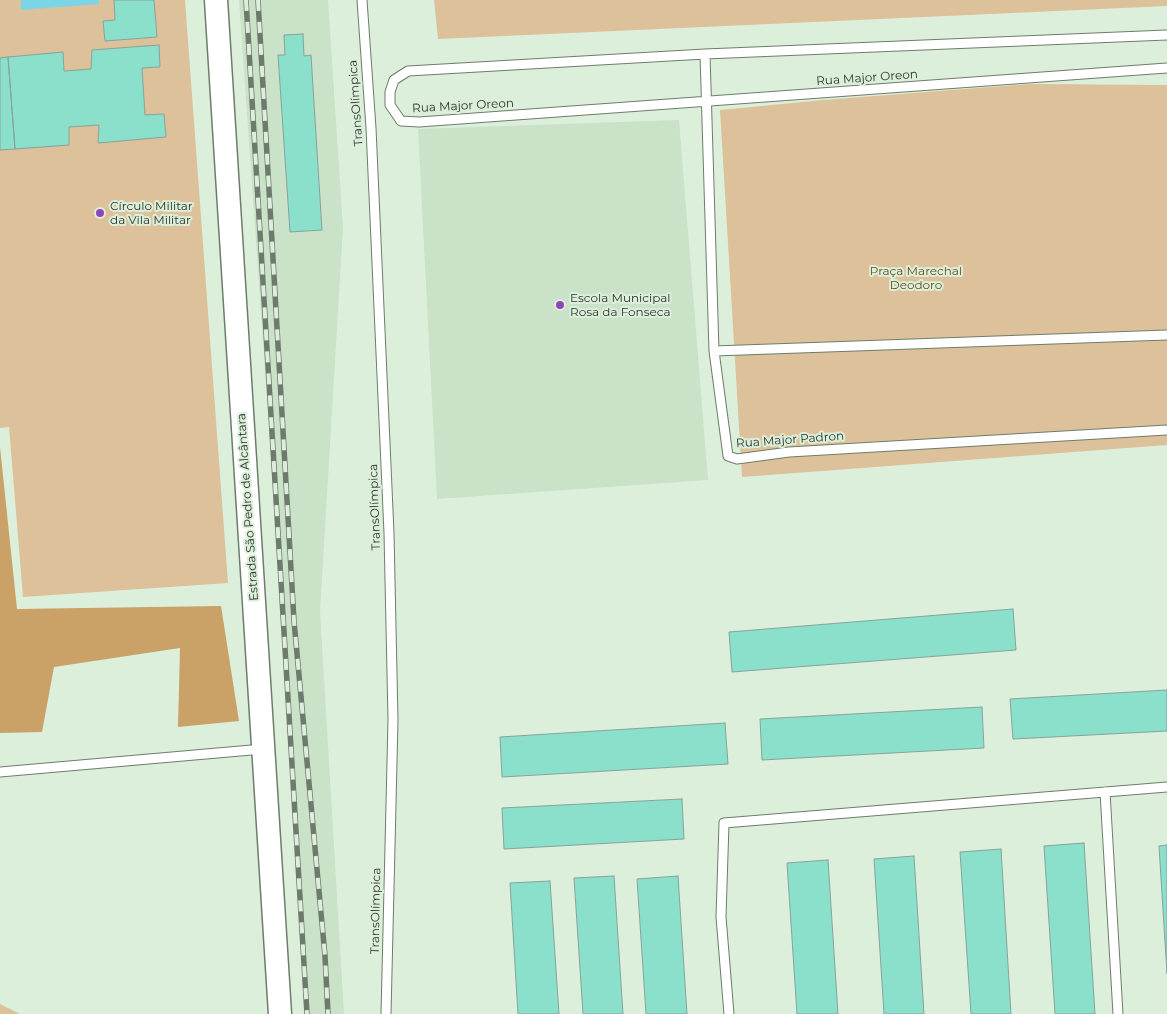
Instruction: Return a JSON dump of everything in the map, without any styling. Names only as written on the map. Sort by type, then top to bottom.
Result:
[{"type":"street","name":"Estrada São Pedro de Alcântara","points":[[216,0],[280,1014]]},
{"type":"lane","name":"TransOlímpica","points":[[362,0],[371,128],[390,553],[393,720],[386,1014]]},
{"type":"lane","name":"Rua Major Oreon","points":[[1167,35],[705,54],[408,70],[394,80],[390,92],[390,104],[401,121],[410,122],[1167,68]]},
{"type":"lane","name":"Rua Major Padron","points":[[705,54],[714,351],[728,456],[737,459],[789,452],[1167,430]]},
{"type":"lane","points":[[714,351],[1167,335]]},
{"type":"lane","points":[[0,772],[263,748]]},
{"type":"lane","points":[[729,1014],[721,917],[724,823],[1167,787]]},
{"type":"lane","points":[[1105,792],[1118,1014]]},
{"type":"shaded area","points":[[239,0],[328,0],[343,228],[320,611],[344,1014],[305,1014],[277,541]]},
{"type":"shaded area","name":"Escola Municipal Rosa da Fonseca","points":[[679,120],[708,480],[437,499],[418,129]]},
{"type":"shaded area","points":[[0,447],[17,609],[221,606],[239,721],[178,727],[180,648],[54,667],[42,732],[0,733]]},
{"type":"green space","name":"Círculo Militar da Vila Militar","points":[[0,0],[185,0],[228,583],[23,597],[9,427],[0,428]]},
{"type":"green space","points":[[434,0],[1167,0],[1167,6],[438,39]]},
{"type":"green space","name":"Praça Marechal Deodoro","points":[[1029,84],[1167,85],[1167,445],[742,477],[720,110]]},
{"type":"green space","points":[[0,1004],[20,1014],[0,1014]]},
{"type":"water","points":[[21,0],[99,0],[99,4],[21,10]]},
{"type":"building","points":[[114,0],[154,0],[157,37],[105,41],[103,21],[115,20]]},
{"type":"building","points":[[303,34],[304,56],[311,55],[322,230],[290,232],[278,55],[285,55],[284,35]]},
{"type":"building","points":[[159,45],[160,67],[142,68],[145,115],[164,114],[166,137],[98,143],[99,125],[69,127],[69,145],[15,149],[8,57],[63,52],[64,71],[91,69],[92,50]]},
{"type":"building","points":[[8,57],[15,149],[0,150],[0,58]]},
{"type":"building","points":[[1013,609],[1016,650],[732,672],[729,632]]},
{"type":"building","points":[[1167,690],[1167,731],[1013,739],[1010,699]]},
{"type":"building","points":[[982,707],[984,748],[762,760],[760,719]]},
{"type":"building","points":[[725,723],[728,764],[502,777],[500,737]]},
{"type":"building","points":[[682,799],[684,839],[504,849],[502,808]]},
{"type":"building","points":[[1084,843],[1095,1014],[1055,1014],[1044,846]]},
{"type":"building","points":[[1167,845],[1167,974],[1159,846]]},
{"type":"building","points":[[1001,849],[1011,1014],[971,1014],[960,852]]},
{"type":"building","points":[[914,856],[924,1014],[884,1014],[874,859]]},
{"type":"building","points":[[828,860],[838,1014],[797,1014],[787,863]]},
{"type":"building","points":[[614,876],[623,1014],[583,1014],[574,878]]},
{"type":"building","points":[[678,876],[687,1014],[646,1014],[637,879]]},
{"type":"building","points":[[550,881],[559,1014],[518,1014],[510,883]]},
{"type":"railway","points":[[246,0],[307,1014]]},
{"type":"railway","points":[[258,0],[294,621],[325,956],[328,1014]]},
{"type":"place","name":"Círculo Militar da Vila Militar","points":[[100,213]]},
{"type":"place","name":"Escola Municipal Rosa da Fonseca","points":[[560,305]]}]
